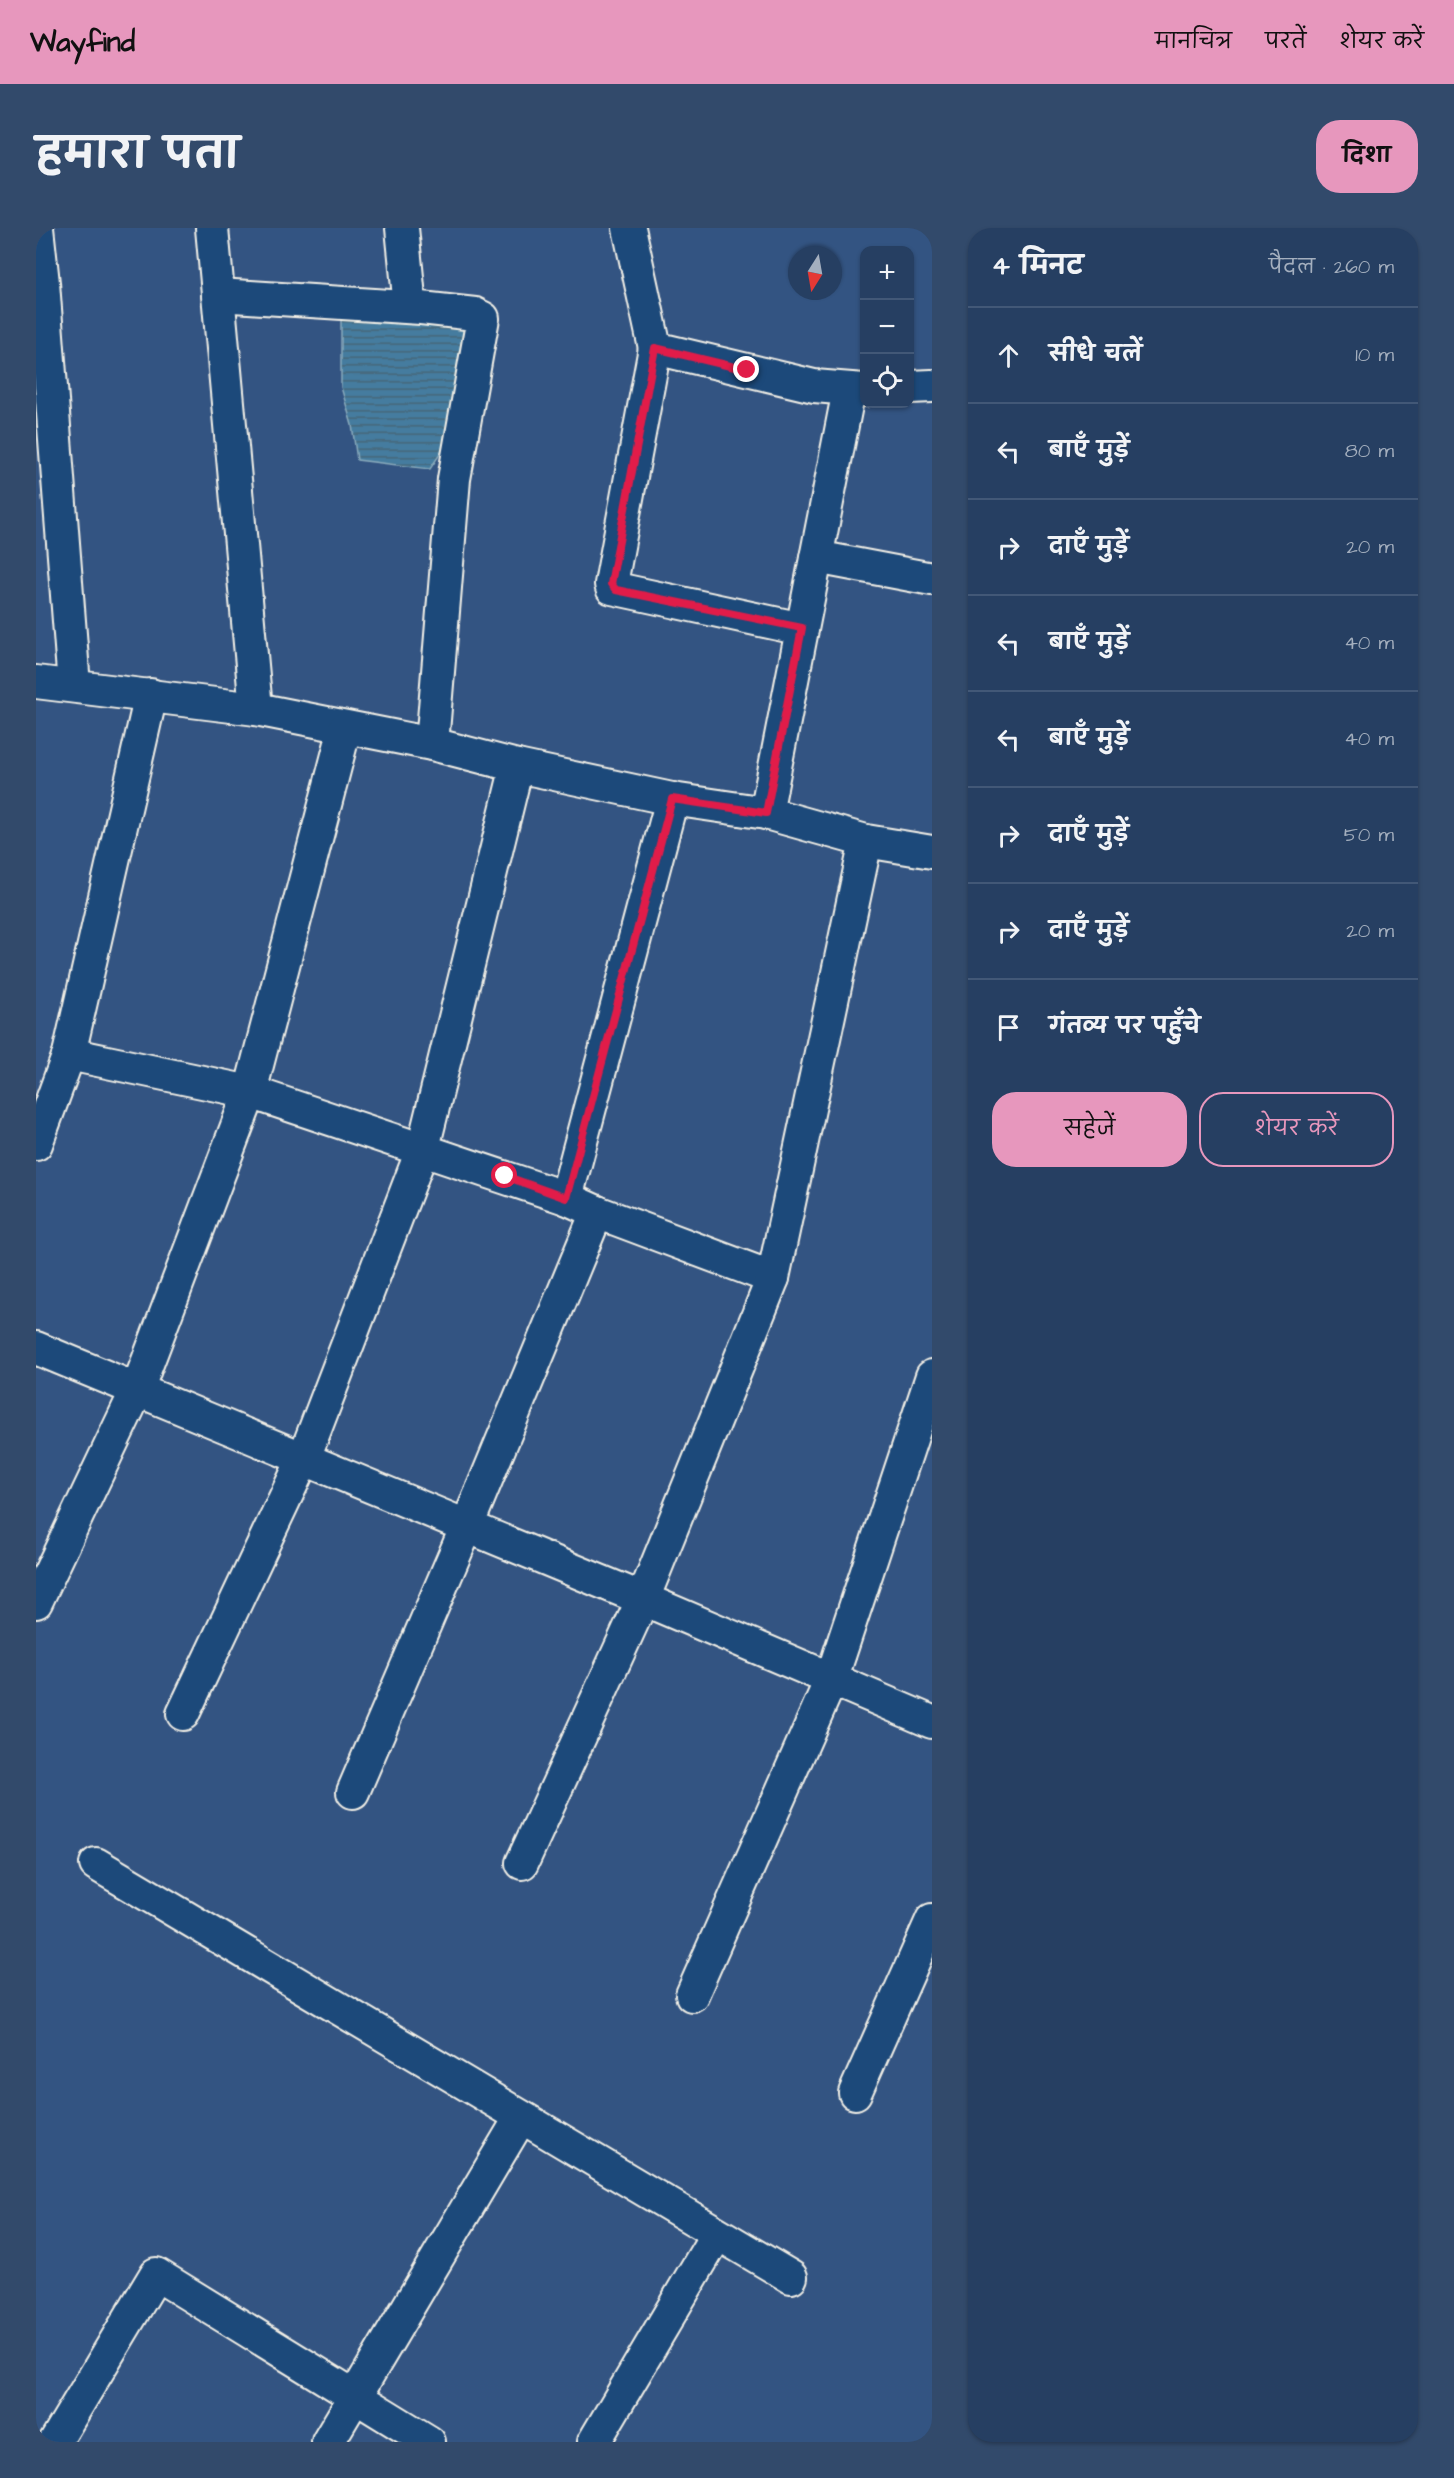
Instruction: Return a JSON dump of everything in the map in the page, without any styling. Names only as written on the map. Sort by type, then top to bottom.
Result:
[{"type":"street","points":[[36,228],[44,283],[74,686]]},
{"type":"street","points":[[212,228],[256,710]]},
{"type":"street","points":[[402,228],[410,307]]},
{"type":"street","points":[[629,228],[655,348],[612,588],[802,628]]},
{"type":"street","points":[[218,295],[410,307],[475,314],[483,318],[453,479],[432,744]]},
{"type":"street","points":[[655,348],[814,387],[857,390],[816,557],[766,813]]},
{"type":"street","points":[[914,387],[932,386]]},
{"type":"street","points":[[816,557],[932,579]]},
{"type":"street","points":[[36,682],[256,710],[432,744],[517,766],[672,799],[766,813],[866,841],[932,852]]},
{"type":"street","points":[[36,1143],[151,695]]},
{"type":"street","points":[[39,1587],[137,1390],[250,1092],[345,728]]},
{"type":"street","points":[[183,1714],[304,1458],[423,1148],[517,766]]},
{"type":"street","points":[[566,1198],[672,799]]},
{"type":"street","points":[[522,1863],[643,1599],[773,1278],[866,841]]},
{"type":"street","points":[[55,1068],[250,1092],[423,1148],[566,1198],[597,1212],[773,1278]]},
{"type":"street","points":[[353,1792],[467,1526],[597,1212]]},
{"type":"street","points":[[36,1348],[643,1599],[932,1722]]},
{"type":"street","points":[[692,1995],[831,1680],[919,1455],[932,1376]]},
{"type":"street","points":[[96,1864],[791,2277]]},
{"type":"street","points":[[855,2093],[932,1920]]},
{"type":"street","points":[[327,2442],[521,2117]]},
{"type":"street","points":[[594,2442],[717,2234]]},
{"type":"street","points":[[55,2442],[156,2274],[429,2442]]},
{"type":"water","points":[[341,318],[498,326],[491,364],[480,394],[430,469],[357,460],[352,425],[341,387]]},
{"type":"route","points":[[505,1176],[566,1198],[672,799],[766,813],[802,628],[616,590],[611,584],[655,348],[747,370]]}]
